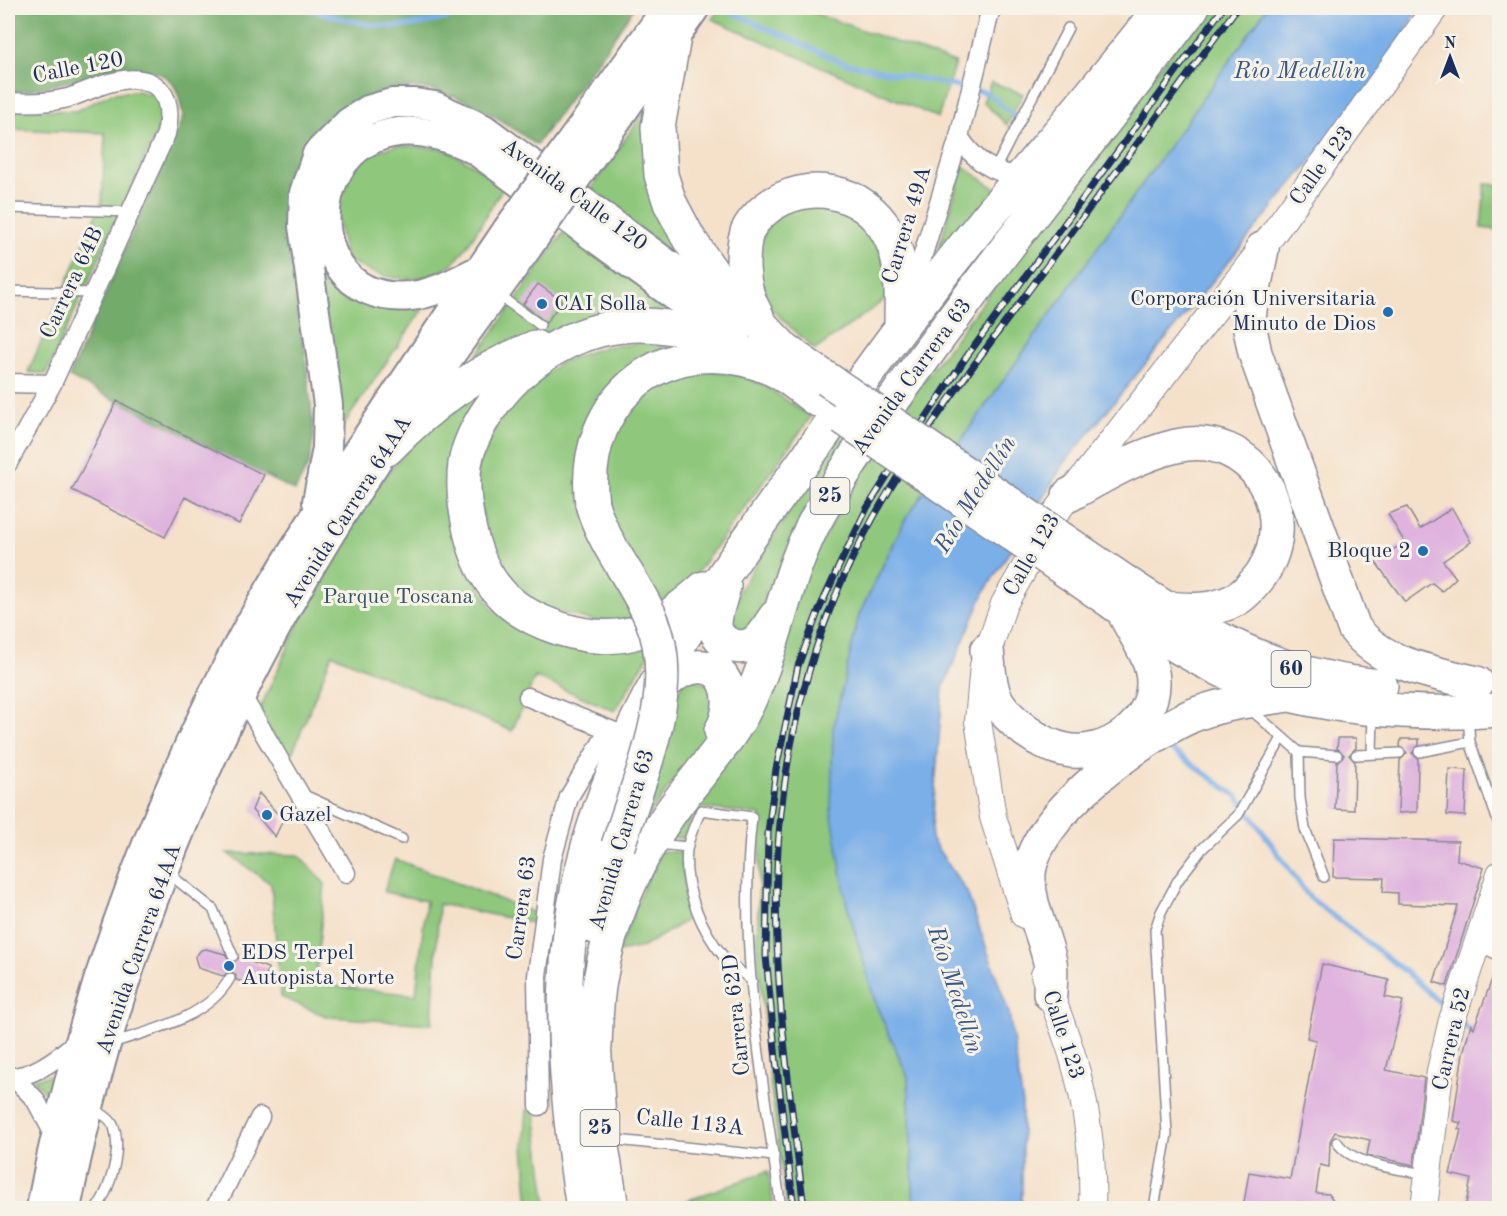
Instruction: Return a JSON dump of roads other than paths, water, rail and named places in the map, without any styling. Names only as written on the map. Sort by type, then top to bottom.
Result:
[{"type":"highway","name":"Avenida Carrera 63","points":[[583,1209],[571,1130],[565,1067],[569,952],[581,872],[618,734],[643,705],[730,564],[1008,174],[1160,8]]},
{"type":"highway","name":"Avenida Carrera 63","points":[[595,1047],[599,990],[607,949],[631,883],[651,843],[692,802],[742,714],[763,665],[780,610],[808,536],[860,447],[1064,170],[1192,8]]},
{"type":"highway","points":[[682,16],[658,127],[661,176],[669,203],[689,239],[779,360]]},
{"type":"highway","points":[[779,360],[751,306],[744,281],[743,254],[747,230],[763,211],[782,197],[807,190],[834,192],[859,202],[877,215],[889,234],[897,255],[901,279],[901,327]]},
{"type":"highway","points":[[1262,249],[1250,309],[1249,324],[1255,353],[1354,628],[1376,649],[1478,705]]},
{"type":"highway","points":[[387,449],[421,414],[468,379],[560,337],[610,327],[661,326],[689,332],[779,360]]},
{"type":"highway","points":[[610,327],[553,348],[526,366],[507,386],[483,419],[465,462],[464,484],[465,508],[477,557],[501,596],[514,607],[551,626],[591,636],[620,635],[658,625],[674,614],[730,564]]},
{"type":"highway","name":"Avenida Calle 120","points":[[592,504],[590,467],[597,434],[617,400],[644,374],[682,360],[703,357],[747,361],[779,360],[1120,598]]},
{"type":"highway","points":[[1069,495],[1106,474],[1177,446],[1198,444],[1221,449],[1238,455],[1260,475],[1271,496],[1277,526],[1268,564],[1254,585],[1237,600],[1220,606],[1198,611],[1164,608]]},
{"type":"highway","name":"Avenida Carrera 63","points":[[592,504],[598,525],[653,621],[662,668],[661,703],[592,942],[589,990],[601,1138],[612,1209]]},
{"type":"highway","points":[[730,564],[715,625],[717,635],[726,643],[736,647],[750,646],[760,638],[780,610]]},
{"type":"highway","points":[[987,650],[996,699],[1024,729],[1066,750],[1105,745],[1123,736],[1146,713],[1153,682],[1144,652],[1120,598]]},
{"type":"highway","name":"60","points":[[1120,598],[1164,608],[1192,626],[1240,650],[1313,675],[1389,687],[1444,687],[1478,705]]},
{"type":"highway","name":"60","points":[[1120,598],[1186,651],[1289,695],[1373,708],[1478,705],[1500,710]]},
{"type":"highway","points":[[643,705],[683,670],[699,668],[712,670],[729,688],[731,701],[726,722],[692,802]]},
{"type":"highway","points":[[1050,994],[1050,964],[1029,888],[1032,857],[1044,833],[1058,816],[1108,769],[1150,738],[1192,716],[1243,701],[1289,695]]},
{"type":"main road","name":"Calle 123","points":[[1092,1209],[1087,1122],[1073,1059],[996,827],[985,776],[978,721],[987,650],[1004,604],[1041,537],[1069,495],[1262,249],[1435,8]]},
{"type":"main road","name":"Avenida Carrera 64AA","points":[[68,1137],[95,1039],[120,920],[200,722],[234,654],[312,521],[488,281],[578,153],[682,16]]},
{"type":"main road","name":"Avenida Calle 120","points":[[312,521],[323,477],[329,429],[328,405],[303,226],[304,193],[317,154],[349,122],[368,110],[392,103],[435,106],[484,129],[779,360]]},
{"type":"main road","name":"Avenida Calle 120","points":[[488,281],[411,296],[389,296],[368,290],[351,279],[329,248],[325,213],[328,194],[336,172],[349,155],[368,141],[387,134],[409,130],[436,134],[475,150],[779,360]]},
{"type":"main road","name":"Avenida Carrera 64AA","points":[[68,1137],[88,1108],[95,1039],[198,788],[242,696],[310,568],[387,449],[488,281]]},
{"type":"main road","name":"Carrera 52","points":[[1424,1209],[1440,1071],[1455,1012],[1489,946],[1500,874]]},
{"type":"main road","points":[[41,1209],[68,1137]]},
{"type":"main road","points":[[66,1209],[68,1137]]},
{"type":"street","name":"Carrera 49A","points":[[901,327],[959,136],[991,8]]},
{"type":"street","name":"Calle 120","points":[[8,102],[48,102],[116,81],[132,80],[149,83],[159,89],[166,96],[170,118]]},
{"type":"street","name":"Carrera 64B","points":[[8,463],[52,384],[166,134],[170,118]]},
{"type":"street","points":[[959,136],[979,162],[1008,174]]},
{"type":"street","points":[[8,383],[52,384]]},
{"type":"street","points":[[242,696],[346,873]]},
{"type":"street","points":[[528,698],[618,734]]},
{"type":"street","name":"Carrera 63","points":[[539,1106],[537,976],[552,859],[568,797],[618,734]]},
{"type":"street","points":[[68,1137],[35,1099],[10,1077],[95,1039]]},
{"type":"street","points":[[215,1209],[260,1117]]},
{"type":"lane","points":[[1008,174],[1068,28]]},
{"type":"lane","points":[[8,208],[130,212]]},
{"type":"lane","points":[[488,281],[540,325]]},
{"type":"lane","points":[[8,291],[93,293]]},
{"type":"lane","points":[[1243,701],[1299,752],[1337,755]]},
{"type":"lane","points":[[1419,752],[1478,705],[1500,827]]},
{"type":"lane","points":[[1372,754],[1373,708]]},
{"type":"lane","points":[[1154,1209],[1167,1134],[1155,930],[1161,912],[1178,880],[1202,849],[1238,815],[1282,738]]},
{"type":"lane","points":[[1299,752],[1300,798],[1305,829],[1324,877]]},
{"type":"lane","points":[[1356,755],[1400,753]]},
{"type":"lane","points":[[297,791],[402,839]]},
{"type":"lane","points":[[692,802],[686,867],[692,900],[708,934],[725,958],[752,981]]},
{"type":"lane","name":"Carrera 62D","points":[[692,802],[752,817],[747,909],[752,981],[782,1209]]},
{"type":"lane","points":[[651,843],[688,847]]},
{"type":"lane","points":[[165,870],[213,909],[233,956]]},
{"type":"lane","points":[[95,1039],[197,1012],[226,986],[230,978]]},
{"type":"lane","points":[[88,1108],[104,1115],[114,1125],[117,1147],[105,1197],[97,1209]]},
{"type":"lane","name":"Calle 113A","points":[[601,1138],[774,1156]]},
{"type":"lane","points":[[1336,1142],[1351,1154],[1364,1160],[1428,1174]]},
{"type":"water","name":"Rio Medellin","points":[[1267,8],[1419,8],[1383,72],[1063,465],[985,591],[943,688],[931,839],[967,892],[1009,1013],[1022,1098],[1022,1208],[914,1208],[908,1077],[876,1005],[847,905],[831,810],[833,729],[859,615],[906,518]]},
{"type":"waterway","points":[[304,8],[355,22],[386,26],[403,26],[439,20],[458,15],[468,8]]},
{"type":"waterway","points":[[722,8],[844,63],[988,93],[1014,116]]},
{"type":"waterway","points":[[1165,745],[1238,797],[1309,897],[1407,973],[1448,1010]]},
{"type":"waterway","points":[[1459,1021],[1474,1035]]},
{"type":"railway","points":[[794,1208],[766,956],[768,833],[776,769],[798,666],[818,612],[839,566],[867,508],[893,467],[967,356],[1223,8]]},
{"type":"railway","points":[[804,1208],[782,1022],[777,881],[779,834],[790,750],[803,693],[819,639],[848,567],[895,480],[922,438],[979,357],[1237,8]]},
{"type":"place","name":"CAI Solla","points":[[542,304]]},
{"type":"place","name":"Corporación Universitaria Minuto de Dios","points":[[1388,312]]},
{"type":"place","name":"Bloque 2","points":[[1423,551]]},
{"type":"place","name":"Gazel","points":[[267,815]]},
{"type":"place","name":"EDS Terpel Autopista Norte","points":[[229,966]]},
{"type":"water label","name":"Río Medellín","points":[[976,495]]},
{"type":"water label","name":"Río Medellín","points":[[954,990]]},
{"type":"park label","name":"Parque Toscana","points":[[398,597]]}]
